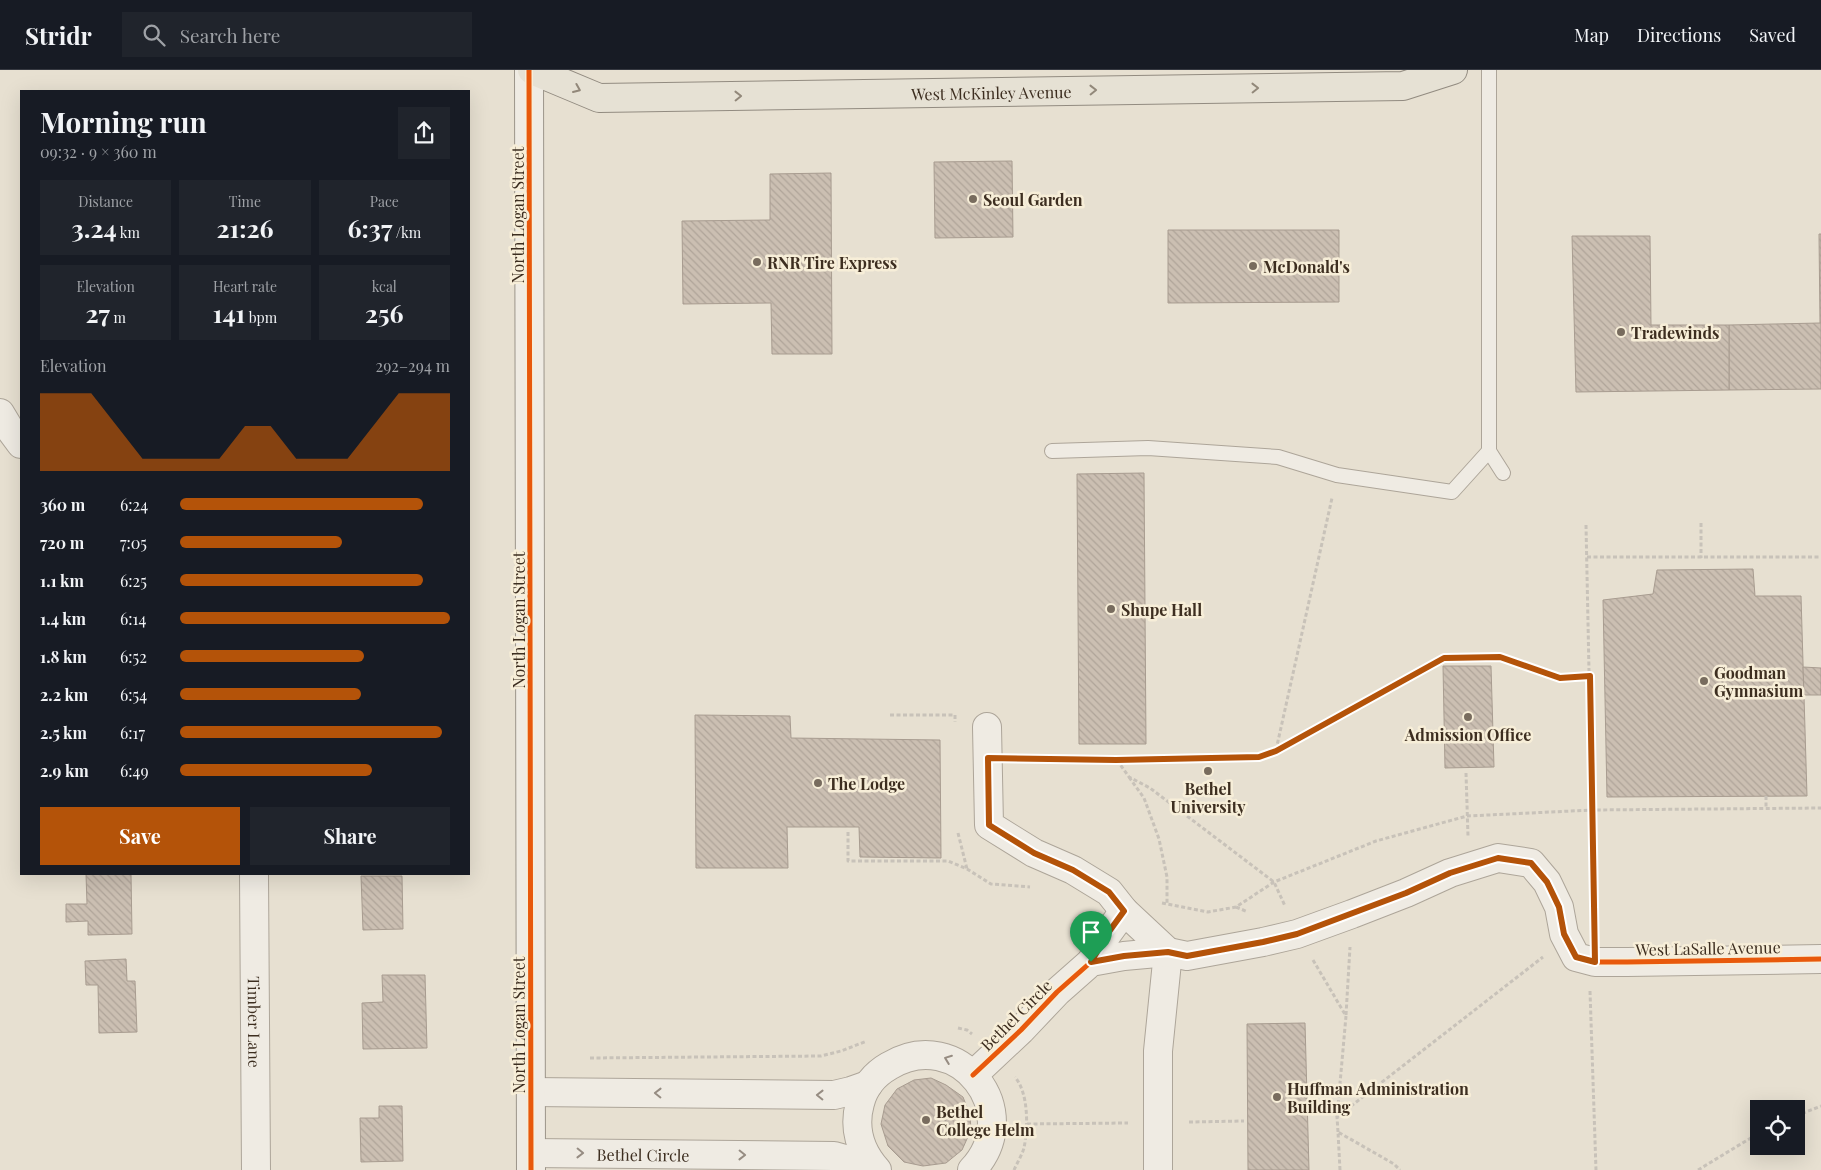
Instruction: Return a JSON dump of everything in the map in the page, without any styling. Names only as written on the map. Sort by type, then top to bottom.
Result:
[{"type":"main road","name":"West McKinley Avenue","points":[[531,70],[599,98],[1403,86],[1453,70]]},
{"type":"street","name":"North Logan Street","points":[[531,70],[531,1161]]},
{"type":"street","points":[[0,413],[20,443]]},
{"type":"street","points":[[987,727],[989,825],[1034,853],[1073,870],[1109,892],[1124,911],[1168,952]]},
{"type":"street","points":[[1091,962],[1124,956],[1168,952],[1187,956],[1297,934],[1406,893],[1450,873],[1498,858],[1531,863],[1547,882],[1559,907],[1564,934],[1576,957],[1595,962]]},
{"type":"street","name":"Timber Lane","points":[[254,875],[256,1170]]},
{"type":"street","points":[[1091,962],[1124,911]]},
{"type":"street","points":[[1158,1170],[1158,1051],[1168,952]]},
{"type":"street","name":"West LaSalle Avenue","points":[[1595,962],[1821,959]]},
{"type":"street","name":"Bethel Circle","points":[[973,1075],[1021,1030],[1057,992],[1091,962]]},
{"type":"street","name":"Bethel Circle","points":[[876,1170],[863,1150],[859,1138],[857,1124],[860,1104],[868,1085],[881,1071],[898,1060],[918,1055],[938,1056],[957,1063],[973,1075],[984,1089],[991,1106],[993,1123],[989,1143],[980,1161],[972,1170]]},
{"type":"street","name":"Bethel Circle","points":[[531,1092],[834,1095],[851,1092],[868,1085]]},
{"type":"street","name":"Bethel Circle","points":[[531,1161],[834,1156],[863,1164],[876,1170]]},
{"type":"lane","points":[[1489,70],[1489,451],[1504,473]]},
{"type":"lane","points":[[1052,450],[1148,448],[1278,457],[1337,475],[1452,492],[1489,451]]},
{"type":"path","points":[[1276,751],[1337,475]]},
{"type":"path","points":[[1701,523],[1701,558]]},
{"type":"path","points":[[1586,525],[1595,962],[1590,988],[1596,1170]]},
{"type":"path","points":[[1587,557],[1821,557]]},
{"type":"path","points":[[988,758],[1116,760],[1259,757],[1276,751],[1444,658],[1500,657],[1560,678],[1590,676]]},
{"type":"path","points":[[890,715],[955,715],[955,725]]},
{"type":"path","points":[[1116,760],[1144,798],[1160,839],[1167,878],[1168,952]]},
{"type":"path","points":[[1466,773],[1470,867]]},
{"type":"path","points":[[1129,777],[1150,788],[1274,882]]},
{"type":"path","points":[[1766,796],[1766,809],[1821,808]]},
{"type":"path","points":[[958,828],[958,838],[967,869]]},
{"type":"path","points":[[848,832],[848,861],[948,861],[967,869],[991,884],[1030,887]]},
{"type":"path","points":[[1340,1170],[1337,1117],[1346,1016],[1352,914]]},
{"type":"path","points":[[1297,934],[1346,1016]]},
{"type":"path","points":[[1337,1117],[1544,957]]},
{"type":"path","points":[[952,1027],[967,1030],[996,1053]]},
{"type":"path","points":[[590,1058],[821,1056],[841,1051],[871,1039]]},
{"type":"path","points":[[1805,1112],[1821,1106]]},
{"type":"path","points":[[993,1123],[1244,1121]]},
{"type":"path","points":[[1338,1132],[1394,1164],[1400,1170]]},
{"type":"path","points":[[1698,1170],[1750,1138]]},
{"type":"building","name":"Seoul Garden","points":[[1012,161],[1013,237],[935,238],[934,162]]},
{"type":"building","name":"RNR Tire Express","points":[[831,173],[832,354],[772,354],[771,303],[683,304],[682,221],[770,220],[770,174]]},
{"type":"building","name":"McDonald's","points":[[1168,230],[1339,230],[1339,302],[1168,303]]},
{"type":"building","points":[[1819,234],[1821,234],[1821,389],[1729,390],[1729,325],[1820,323]]},
{"type":"building","points":[[1572,236],[1650,236],[1651,325],[1729,325],[1729,390],[1576,392]]},
{"type":"building","name":"Shupe Hall","points":[[1144,473],[1146,744],[1079,744],[1077,474]]},
{"type":"building","name":"Goodman Gymnasium","points":[[1753,569],[1755,596],[1801,596],[1807,796],[1607,797],[1603,600],[1653,594],[1657,570]]},
{"type":"building","name":"Admission Office","points":[[1443,666],[1491,666],[1494,767],[1445,768]]},
{"type":"building","points":[[1803,667],[1821,668],[1821,695],[1804,695]]},
{"type":"building","name":"The Lodge","points":[[695,715],[790,716],[791,738],[940,740],[941,858],[860,857],[859,827],[787,827],[788,868],[696,868]]},
{"type":"building","points":[[86,875],[131,875],[132,934],[88,935],[88,921],[66,922],[66,904],[87,904]]},
{"type":"building","points":[[361,876],[402,876],[403,929],[363,930]]},
{"type":"building","points":[[126,959],[127,981],[135,981],[137,1032],[99,1033],[98,985],[86,985],[85,961]]},
{"type":"building","points":[[382,975],[425,975],[427,1048],[363,1049],[362,1003],[383,1002]]},
{"type":"building","name":"Huffman Administration Building","points":[[1305,1023],[1309,1170],[1248,1170],[1247,1024]]},
{"type":"building","name":"Bethel College Helm","points":[[931,1078],[946,1085],[963,1097],[970,1115],[971,1130],[962,1150],[946,1163],[923,1166],[904,1162],[888,1146],[881,1124],[885,1105],[897,1089],[914,1080]]},
{"type":"building","points":[[379,1106],[402,1106],[403,1161],[361,1162],[360,1118],[379,1118]]},
{"type":"cycle path","points":[[529,70],[531,1170]]},
{"type":"cycle path","points":[[973,1075],[1021,1030],[1057,992],[1091,962],[1124,956],[1168,952],[1187,956],[1297,934],[1406,893],[1450,873],[1498,858],[1531,863],[1547,882],[1559,907],[1564,934],[1576,957],[1595,962],[1821,959]]},
{"type":"place","name":"Seoul Garden","points":[[973,199]]},
{"type":"place","name":"RNR Tire Express","points":[[757,262]]},
{"type":"place","name":"McDonald's","points":[[1253,266]]},
{"type":"place","name":"Tradewinds","points":[[1621,332]]},
{"type":"place","name":"Shupe Hall","points":[[1111,609]]},
{"type":"place","name":"Goodman Gymnasium","points":[[1704,681]]},
{"type":"place","name":"Admission Office","points":[[1468,717]]},
{"type":"place","name":"Bethel University","points":[[1208,771]]},
{"type":"place","name":"The Lodge","points":[[818,783]]},
{"type":"place","name":"Huffman Administration Building","points":[[1277,1097]]},
{"type":"place","name":"Bethel College Helm","points":[[926,1120]]},
{"type":"route","points":[[1500,657],[1560,678],[1590,676],[1595,962],[1576,957],[1564,934],[1559,907],[1547,882],[1531,863],[1498,858],[1450,873],[1406,893],[1297,934],[1187,956],[1168,952],[1124,956],[1091,962],[1124,911],[1109,892],[1073,870],[1034,853],[989,825],[988,758],[1116,760],[1259,757],[1276,751],[1444,658],[1500,657]]}]
